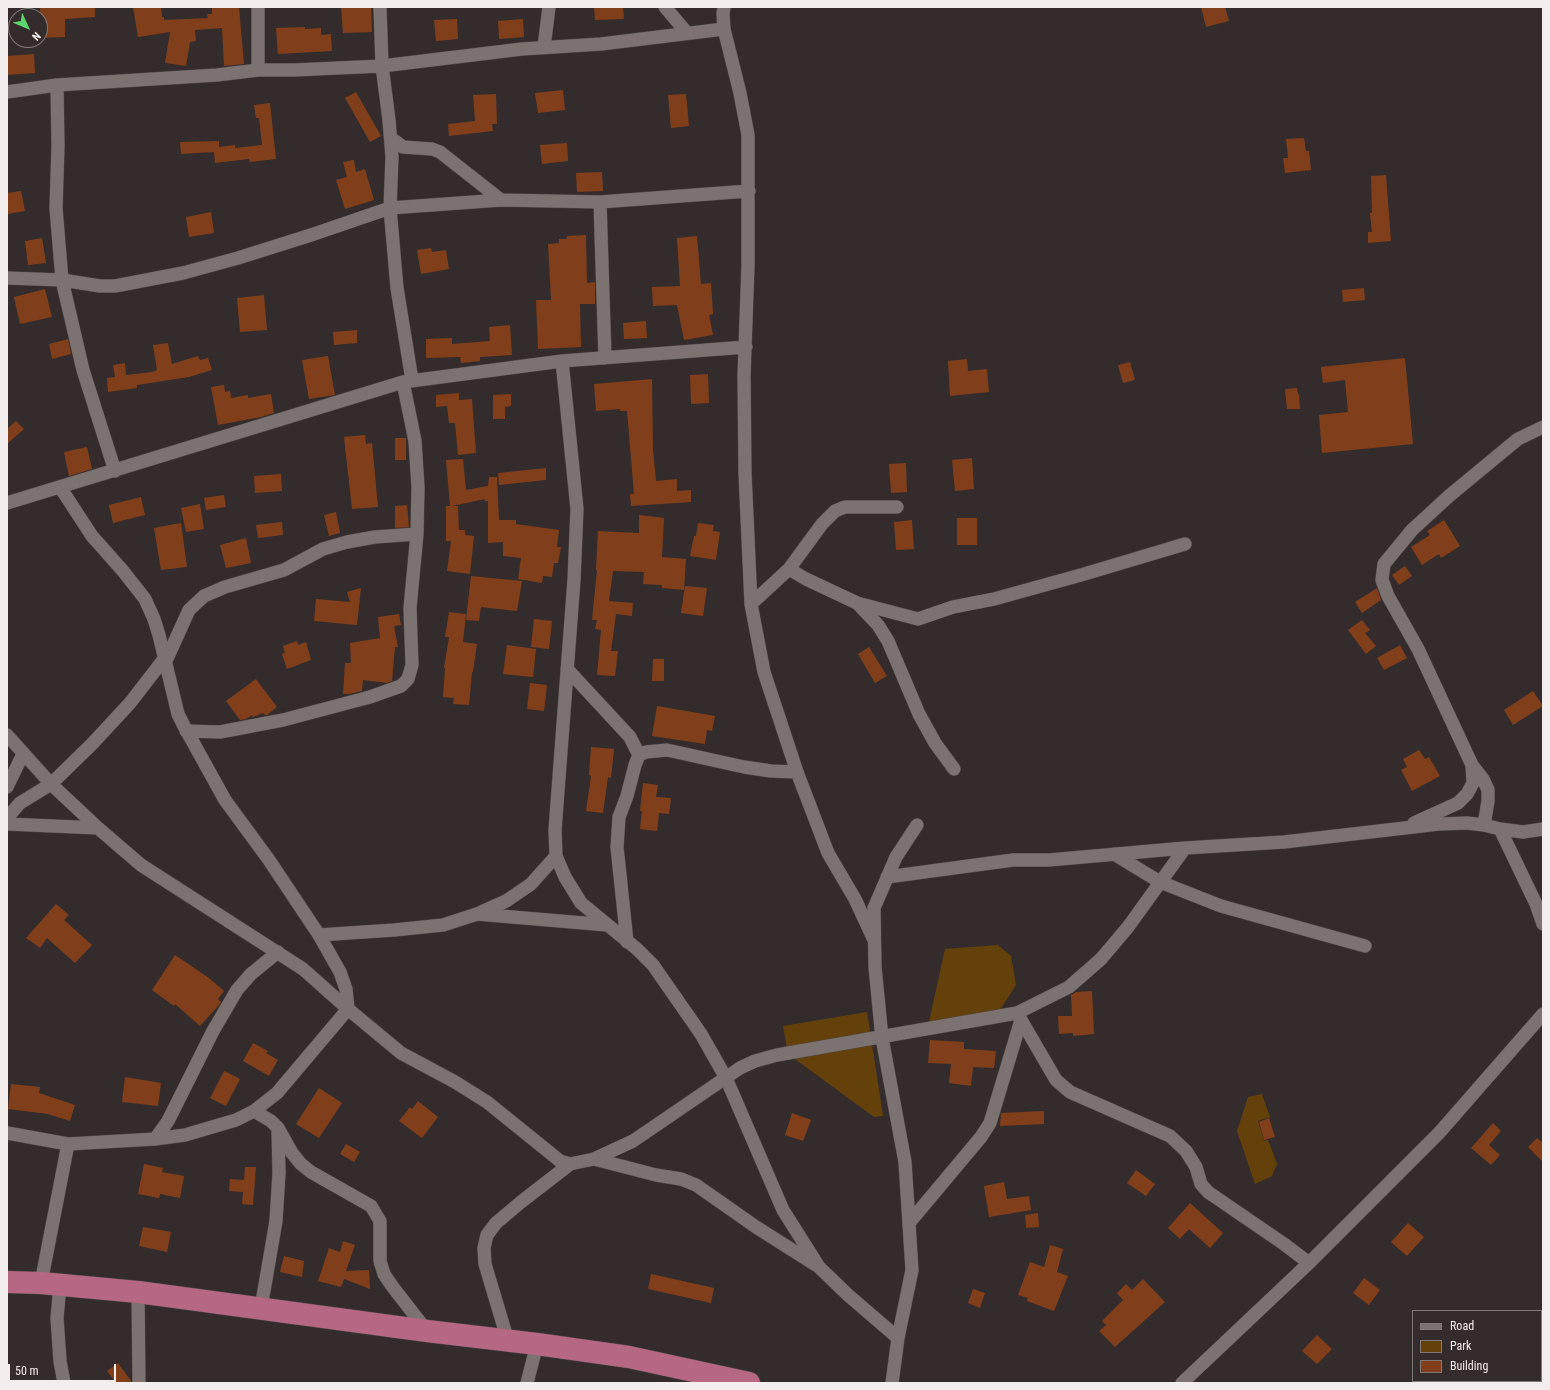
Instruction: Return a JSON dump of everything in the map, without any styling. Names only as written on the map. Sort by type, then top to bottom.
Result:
[{"type":"highway","points":[[7,1282],[50,1284],[138,1292],[427,1331],[537,1344],[629,1357],[749,1383]]},
{"type":"street","points":[[258,7],[258,70]]},
{"type":"street","points":[[186,731],[220,732],[257,726],[370,697],[401,686],[405,683],[408,679],[412,665],[410,608],[417,534],[418,487],[415,441],[397,288],[390,208],[392,157],[382,66],[380,7]]},
{"type":"street","points":[[544,47],[549,7]]},
{"type":"street","points":[[665,7],[687,33]]},
{"type":"street","points":[[724,7],[724,29],[740,93],[748,135],[749,191],[746,347],[744,376],[745,473],[750,604],[764,672],[797,772],[828,853],[874,940]]},
{"type":"street","points":[[7,92],[56,85],[217,75],[258,70],[382,66],[522,49],[601,44],[724,29]]},
{"type":"street","points":[[56,85],[58,146],[56,208],[62,280],[83,370],[115,471]]},
{"type":"street","points":[[391,138],[403,147],[432,149],[440,152],[501,200]]},
{"type":"street","points":[[7,278],[62,280],[100,286],[115,286],[183,273],[304,238],[390,208],[501,200],[600,202],[749,191]]},
{"type":"street","points":[[600,202],[605,358]]},
{"type":"street","points":[[8,502],[115,471],[408,381],[562,361],[746,347]]},
{"type":"street","points":[[562,361],[577,510],[568,668],[555,830],[556,856],[565,877],[582,903],[653,965],[701,1034],[726,1078],[783,1210],[819,1266],[848,1295],[898,1338]]},
{"type":"street","points":[[1484,824],[1488,801],[1488,790],[1472,765],[1418,649],[1388,596],[1382,580],[1384,564],[1412,530],[1448,496],[1518,439],[1543,427]]},
{"type":"street","points":[[7,1133],[68,1144],[155,1139],[185,1135],[236,1120],[254,1111],[277,1093],[348,1009],[346,989],[342,978],[319,935],[274,866],[225,800],[186,731],[178,714],[154,619],[145,599],[92,536],[60,487]]},
{"type":"street","points":[[750,604],[789,569],[822,524],[835,511],[845,507],[897,507]]},
{"type":"street","points":[[7,818],[20,803],[51,784],[92,744],[130,703],[165,661],[189,610],[204,596],[225,587],[284,570],[323,549],[347,542],[375,537],[417,534]]},
{"type":"street","points":[[789,569],[806,579],[857,603],[918,619],[953,607],[994,599],[1186,544]]},
{"type":"street","points":[[857,603],[882,630],[919,714],[935,743],[954,768]]},
{"type":"street","points":[[568,668],[630,737],[639,755],[619,817],[617,847],[627,942]]},
{"type":"street","points":[[7,735],[51,784],[98,828],[141,864],[303,969],[348,1009],[401,1052],[455,1082],[487,1102],[560,1161],[570,1164]]},
{"type":"street","points":[[639,755],[646,752],[667,750],[744,767],[771,771],[797,772]]},
{"type":"street","points":[[7,787],[23,754]]},
{"type":"street","points":[[1404,828],[1458,803],[1467,794],[1473,783],[1472,765]]},
{"type":"street","points":[[7,824],[98,828]]},
{"type":"street","points":[[887,876],[1013,860],[1049,860],[1185,848],[1284,842],[1439,824],[1484,824],[1500,829],[1523,832],[1543,829]]},
{"type":"street","points":[[892,1383],[898,1338],[912,1270],[905,1162],[882,1038],[875,967],[874,908],[896,857],[917,825]]},
{"type":"street","points":[[1500,829],[1536,904],[1543,924]]},
{"type":"street","points":[[508,1341],[485,1264],[484,1248],[487,1235],[496,1223],[570,1164],[594,1159],[633,1141],[740,1068],[755,1061],[777,1055],[1019,1016],[1069,987],[1101,959],[1128,927],[1185,848]]},
{"type":"street","points":[[1114,854],[1160,882],[1221,906],[1365,946]]},
{"type":"street","points":[[319,935],[443,925],[477,914],[506,901],[531,884],[556,856]]},
{"type":"street","points":[[477,914],[607,925]]},
{"type":"street","points":[[155,1139],[168,1121],[213,1032],[237,990],[251,974],[278,952]]},
{"type":"street","points":[[1182,1383],[1309,1263],[1439,1133],[1543,1014]]},
{"type":"street","points":[[909,1222],[981,1137],[990,1123],[1019,1016]]},
{"type":"street","points":[[1019,1016],[1056,1080],[1070,1092],[1170,1136],[1186,1151],[1196,1167],[1201,1184],[1208,1192],[1309,1263]]},
{"type":"street","points":[[254,1111],[271,1121],[278,1128],[292,1153],[301,1164],[311,1172],[371,1206],[380,1221],[380,1261],[384,1274],[427,1331]]},
{"type":"street","points":[[261,1308],[276,1221],[279,1173],[278,1128]]},
{"type":"street","points":[[64,1383],[60,1361],[58,1318],[50,1284],[68,1144]]},
{"type":"street","points":[[594,1159],[656,1175],[681,1179],[696,1186],[756,1227],[819,1266]]},
{"type":"street","points":[[138,1292],[139,1383]]},
{"type":"street","points":[[527,1383],[537,1344]]},
{"type":"green space","points":[[998,945],[1011,956],[1016,985],[998,1013],[929,1022],[945,949]]},
{"type":"green space","points":[[867,1012],[883,1116],[874,1117],[788,1054],[783,1026]]},
{"type":"green space","points":[[1262,1094],[1270,1117],[1258,1121],[1264,1141],[1268,1140],[1277,1164],[1272,1176],[1255,1184],[1237,1131],[1248,1097]]},
{"type":"building","points":[[95,7],[95,17],[65,19],[65,37],[48,38],[48,8],[40,8]]},
{"type":"building","points":[[133,7],[161,7],[162,17],[164,17],[164,20],[208,18],[207,14],[212,14],[212,7],[239,7],[244,64],[224,66],[222,28],[195,30],[196,41],[190,42],[186,66],[165,63],[170,32],[138,37]]},
{"type":"building","points":[[341,7],[371,7],[372,32],[343,33]]},
{"type":"building","points":[[594,7],[623,7],[624,19],[595,20]]},
{"type":"building","points":[[1201,7],[1225,7],[1229,21],[1206,27]]},
{"type":"building","points":[[457,19],[458,39],[436,41],[434,20]]},
{"type":"building","points":[[523,19],[524,37],[499,39],[498,21]]},
{"type":"building","points":[[305,27],[305,29],[321,28],[321,35],[331,34],[332,51],[278,54],[276,28]]},
{"type":"building","points":[[34,54],[35,73],[7,75],[7,56]]},
{"type":"building","points":[[563,90],[565,110],[538,113],[535,93]]},
{"type":"building","points":[[356,92],[381,136],[370,142],[345,98]]},
{"type":"building","points":[[496,94],[497,124],[492,124],[493,131],[449,136],[448,124],[475,121],[473,95]]},
{"type":"building","points":[[686,94],[689,126],[671,128],[668,95]]},
{"type":"building","points":[[270,103],[276,159],[250,162],[249,159],[215,163],[214,152],[181,154],[180,142],[219,141],[219,147],[235,145],[235,148],[262,145],[259,118],[256,118],[254,105]]},
{"type":"building","points":[[1304,138],[1306,151],[1309,151],[1311,170],[1285,173],[1283,158],[1288,158],[1286,139]]},
{"type":"building","points":[[567,143],[568,161],[542,164],[540,145]]},
{"type":"building","points":[[354,160],[356,172],[365,169],[374,200],[345,209],[336,180],[347,177],[343,162]]},
{"type":"building","points":[[602,172],[603,191],[577,192],[576,173]]},
{"type":"building","points":[[1386,175],[1391,241],[1368,243],[1368,232],[1372,232],[1370,213],[1372,213],[1371,176]]},
{"type":"building","points":[[21,191],[25,211],[7,214],[7,193]]},
{"type":"building","points":[[211,212],[214,233],[189,237],[186,217]]},
{"type":"building","points":[[586,235],[587,283],[595,282],[595,304],[580,304],[581,347],[538,349],[536,300],[551,300],[548,244],[559,243],[559,239],[567,239],[567,236]]},
{"type":"building","points":[[697,236],[701,284],[711,283],[713,314],[709,315],[713,335],[684,340],[677,305],[653,306],[652,287],[680,286],[677,238]]},
{"type":"building","points":[[42,238],[46,263],[28,265],[25,241]]},
{"type":"building","points":[[431,248],[432,252],[446,250],[449,269],[421,274],[417,250]]},
{"type":"building","points":[[1364,288],[1365,300],[1343,302],[1342,290]]},
{"type":"building","points":[[45,289],[52,317],[20,324],[14,297]]},
{"type":"building","points":[[264,295],[267,330],[240,332],[237,298]]},
{"type":"building","points":[[646,321],[647,338],[624,339],[623,323]]},
{"type":"building","points":[[510,325],[512,355],[480,357],[480,361],[461,363],[460,357],[426,358],[426,339],[452,338],[452,344],[490,341],[489,327]]},
{"type":"building","points":[[357,330],[357,343],[334,345],[333,332]]},
{"type":"building","points":[[68,339],[71,354],[52,359],[49,344]]},
{"type":"building","points":[[168,343],[172,364],[198,356],[200,360],[208,358],[212,370],[189,377],[137,385],[137,388],[108,392],[107,378],[115,377],[113,365],[125,363],[126,375],[157,370],[153,345]]},
{"type":"building","points":[[328,356],[335,395],[309,399],[302,360]]},
{"type":"building","points":[[1405,358],[1413,444],[1322,453],[1319,415],[1348,412],[1345,380],[1323,383],[1321,367]]},
{"type":"building","points":[[967,359],[968,371],[987,369],[989,392],[950,396],[948,361]]},
{"type":"building","points":[[1130,362],[1135,380],[1123,383],[1118,365]]},
{"type":"building","points":[[708,374],[709,403],[691,404],[690,375]]},
{"type":"building","points":[[652,379],[653,449],[656,481],[677,479],[677,491],[691,490],[691,502],[631,506],[630,494],[634,494],[627,411],[620,411],[620,409],[596,411],[594,384]]},
{"type":"building","points":[[224,385],[225,392],[230,391],[231,398],[248,395],[248,398],[271,394],[274,413],[218,425],[211,387]]},
{"type":"building","points":[[1297,388],[1300,409],[1287,409],[1285,389]]},
{"type":"building","points":[[459,393],[459,400],[472,399],[476,453],[458,455],[455,423],[449,423],[447,406],[436,407],[436,395]]},
{"type":"building","points":[[511,394],[511,406],[505,407],[505,419],[493,419],[493,395]]},
{"type":"building","points":[[16,421],[24,429],[7,444],[7,429]]},
{"type":"building","points":[[365,435],[366,444],[372,443],[378,507],[352,509],[344,437]]},
{"type":"building","points":[[395,438],[406,438],[406,460],[395,460]]},
{"type":"building","points":[[87,447],[92,469],[69,476],[64,452]]},
{"type":"building","points":[[972,458],[974,489],[955,491],[952,460]]},
{"type":"building","points":[[463,459],[466,490],[488,486],[489,477],[497,477],[499,520],[516,520],[516,524],[559,530],[557,547],[561,547],[558,563],[554,563],[552,577],[543,576],[542,583],[518,579],[521,558],[503,556],[503,542],[488,543],[488,501],[485,501],[485,499],[452,506],[458,506],[459,530],[465,530],[465,535],[474,536],[470,574],[447,571],[451,541],[446,541],[446,506],[450,506],[446,460]]},
{"type":"building","points":[[906,463],[907,492],[891,493],[889,464]]},
{"type":"building","points":[[546,468],[546,480],[499,485],[498,473]]},
{"type":"building","points":[[281,474],[282,491],[255,493],[254,476]]},
{"type":"building","points":[[224,495],[226,507],[206,510],[204,498]]},
{"type":"building","points":[[141,497],[145,515],[113,523],[109,505]]},
{"type":"building","points":[[200,504],[204,529],[186,532],[181,508]]},
{"type":"building","points":[[407,505],[409,527],[395,528],[395,506]]},
{"type":"building","points":[[336,512],[340,533],[329,536],[324,515]]},
{"type":"building","points":[[639,515],[664,518],[662,557],[686,559],[684,590],[662,588],[662,585],[643,584],[644,572],[613,571],[609,601],[633,603],[632,616],[616,614],[611,651],[618,651],[615,676],[597,675],[601,630],[595,629],[597,620],[592,620],[597,570],[598,531],[639,533]]},
{"type":"building","points":[[957,518],[977,518],[977,545],[957,545]]},
{"type":"building","points":[[912,520],[914,549],[896,550],[894,522]]},
{"type":"building","points":[[1444,520],[1460,546],[1441,558],[1439,554],[1422,565],[1411,547],[1430,535],[1427,531]]},
{"type":"building","points":[[282,522],[283,535],[258,538],[256,525]]},
{"type":"building","points":[[181,523],[187,567],[161,570],[154,528]]},
{"type":"building","points":[[698,523],[714,525],[713,531],[720,532],[716,560],[690,556]]},
{"type":"building","points":[[246,538],[251,563],[226,568],[220,545]]},
{"type":"building","points":[[1405,566],[1412,576],[1399,585],[1392,575]]},
{"type":"building","points":[[471,576],[522,581],[517,611],[481,607],[479,621],[466,620]]},
{"type":"building","points":[[685,586],[707,588],[703,616],[681,613]]},
{"type":"building","points":[[361,588],[357,625],[314,621],[316,599],[350,602],[347,592]]},
{"type":"building","points":[[1377,588],[1381,600],[1362,613],[1355,602]]},
{"type":"building","points":[[449,612],[466,614],[463,642],[477,644],[472,672],[469,705],[453,704],[454,698],[443,697],[444,668],[449,637],[445,637]]},
{"type":"building","points":[[399,614],[401,625],[394,626],[398,647],[395,647],[392,681],[387,683],[363,680],[362,691],[343,694],[345,663],[351,663],[350,643],[380,638],[378,617]]},
{"type":"building","points":[[534,619],[552,621],[549,649],[531,647]]},
{"type":"building","points":[[1362,620],[1370,630],[1365,633],[1376,646],[1366,654],[1348,630]]},
{"type":"building","points":[[297,641],[298,645],[306,642],[311,660],[287,669],[282,654],[285,653],[283,646]]},
{"type":"building","points":[[507,645],[536,649],[533,677],[503,674]]},
{"type":"building","points":[[1400,645],[1407,658],[1384,670],[1377,658]]},
{"type":"building","points":[[869,647],[887,676],[875,683],[858,654]]},
{"type":"building","points":[[653,659],[664,659],[664,681],[652,681]]},
{"type":"building","points":[[256,679],[277,707],[267,715],[263,713],[253,717],[252,715],[246,719],[240,720],[226,701]]},
{"type":"building","points":[[530,683],[547,685],[544,711],[527,709]]},
{"type":"building","points":[[1533,691],[1543,706],[1513,725],[1504,710]]},
{"type":"building","points":[[657,706],[715,716],[712,731],[707,730],[705,744],[652,736]]},
{"type":"building","points":[[591,747],[614,749],[611,778],[608,777],[603,813],[586,811],[591,776],[589,775]]},
{"type":"building","points":[[1419,750],[1425,759],[1429,757],[1440,776],[1412,791],[1401,770],[1407,767],[1403,759]]},
{"type":"building","points":[[643,783],[658,785],[656,797],[671,798],[669,814],[659,813],[657,831],[640,829]]},
{"type":"building","points":[[56,904],[69,915],[64,920],[92,945],[75,963],[47,938],[40,948],[26,938]]},
{"type":"building","points":[[175,955],[209,978],[224,991],[218,999],[221,1002],[219,1005],[200,1026],[175,1004],[174,1006],[152,990]]},
{"type":"building","points":[[1092,991],[1094,1034],[1073,1036],[1073,1033],[1059,1034],[1058,1016],[1072,1016],[1071,995],[1076,992]]},
{"type":"building","points":[[930,1040],[964,1042],[964,1049],[996,1051],[994,1068],[973,1067],[971,1086],[949,1083],[951,1064],[928,1063]]},
{"type":"building","points":[[253,1043],[268,1051],[266,1053],[278,1060],[269,1076],[243,1061]]},
{"type":"building","points":[[224,1071],[240,1079],[226,1106],[210,1098]]},
{"type":"building","points":[[125,1077],[161,1083],[158,1106],[122,1102]]},
{"type":"building","points":[[11,1084],[40,1087],[39,1093],[75,1105],[70,1121],[48,1114],[8,1109]]},
{"type":"building","points":[[319,1088],[342,1103],[319,1138],[296,1124]]},
{"type":"building","points":[[418,1101],[438,1117],[422,1138],[399,1121],[410,1107],[412,1109]]},
{"type":"building","points":[[1044,1111],[1044,1124],[1000,1126],[1001,1113]]},
{"type":"building","points":[[792,1113],[811,1120],[803,1141],[785,1135]]},
{"type":"building","points":[[1269,1118],[1275,1137],[1264,1140],[1259,1122]]},
{"type":"building","points":[[1493,1123],[1501,1131],[1489,1145],[1500,1155],[1491,1165],[1471,1148]]},
{"type":"building","points":[[1537,1138],[1543,1143],[1543,1162],[1528,1147]]},
{"type":"building","points":[[346,1144],[360,1152],[354,1162],[340,1154]]},
{"type":"building","points":[[144,1164],[163,1168],[162,1172],[184,1176],[180,1198],[160,1194],[159,1198],[138,1194]]},
{"type":"building","points":[[245,1167],[256,1167],[253,1205],[242,1204],[243,1192],[229,1191],[230,1179],[244,1180]]},
{"type":"building","points":[[1136,1170],[1155,1184],[1146,1196],[1127,1183]]},
{"type":"building","points":[[1004,1182],[1007,1199],[1029,1196],[1031,1210],[989,1217],[984,1186]]},
{"type":"building","points":[[1190,1203],[1223,1233],[1210,1248],[1189,1229],[1180,1239],[1168,1228]]},
{"type":"building","points":[[1038,1213],[1039,1227],[1026,1228],[1025,1215]]},
{"type":"building","points":[[1408,1223],[1424,1237],[1407,1256],[1391,1242]]},
{"type":"building","points":[[143,1227],[171,1232],[167,1252],[139,1246]]},
{"type":"building","points":[[343,1241],[355,1245],[346,1271],[369,1270],[370,1289],[344,1279],[341,1287],[318,1281],[329,1248],[340,1252]]},
{"type":"building","points":[[1050,1245],[1063,1249],[1057,1272],[1068,1276],[1054,1311],[1027,1301],[1028,1298],[1018,1295],[1030,1262],[1044,1267]]},
{"type":"building","points":[[284,1256],[304,1261],[302,1277],[280,1272]]},
{"type":"building","points":[[651,1274],[714,1288],[711,1303],[648,1289]]},
{"type":"building","points":[[1364,1278],[1380,1290],[1369,1305],[1353,1293]]},
{"type":"building","points":[[1143,1279],[1165,1302],[1115,1347],[1099,1331],[1106,1325],[1102,1321],[1123,1300],[1117,1293],[1126,1284],[1132,1290]]},
{"type":"building","points":[[973,1289],[985,1293],[980,1308],[968,1303]]},
{"type":"building","points":[[1317,1335],[1332,1349],[1317,1364],[1302,1351]]},
{"type":"building","points":[[118,1363],[131,1383],[116,1383],[107,1371]]}]
